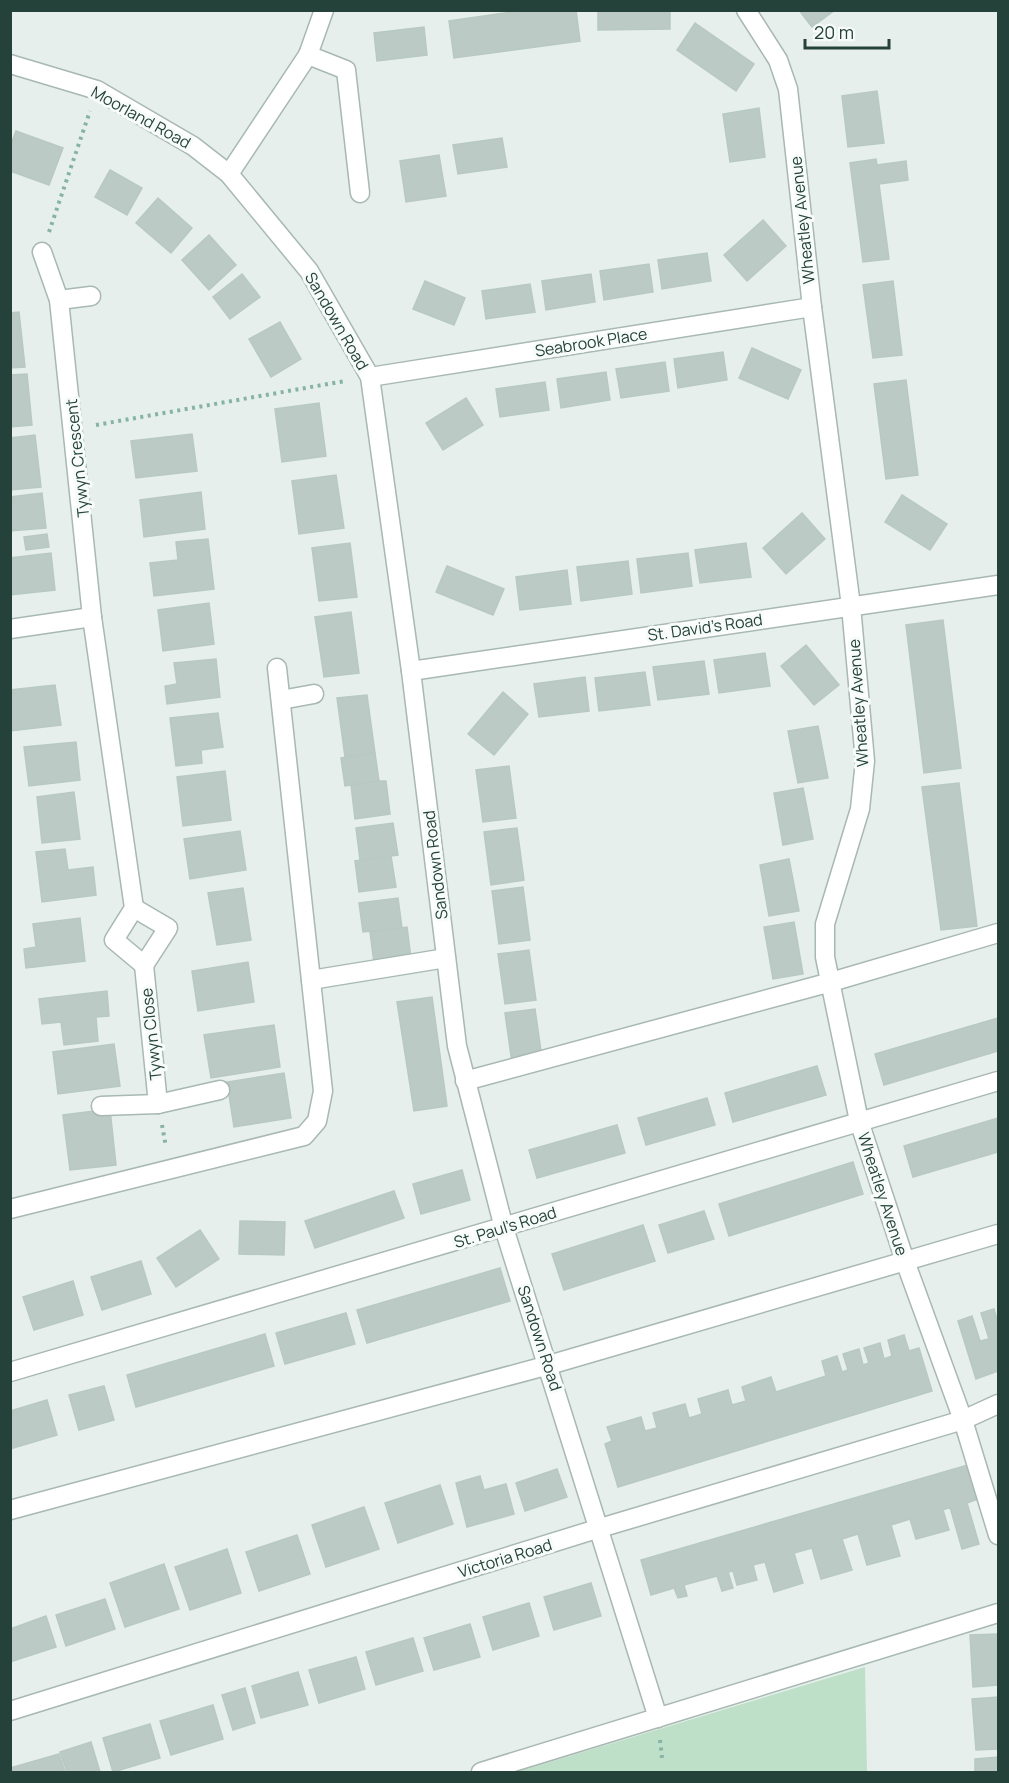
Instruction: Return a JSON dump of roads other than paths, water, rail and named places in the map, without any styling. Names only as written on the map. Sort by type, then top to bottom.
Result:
[{"type":"street","points":[[229,174],[308,55],[324,10]]},
{"type":"street","name":"Wheatley Avenue","points":[[746,10],[778,60],[788,89],[812,307],[852,606],[865,760],[860,808],[825,924],[825,957],[859,1121],[905,1262],[963,1420],[999,1535]]},
{"type":"street","points":[[308,55],[346,70],[360,193]]},
{"type":"street","name":"Moorland Road","points":[[10,64],[97,90],[193,146],[229,174]]},
{"type":"street","name":"Sandown Road","points":[[229,174],[309,271],[370,377],[411,671],[457,1046],[504,1228],[549,1365],[658,1718]]},
{"type":"street","name":"Tywyn Crescent","points":[[42,252],[59,300],[92,617],[134,908]]},
{"type":"street","points":[[59,300],[91,296]]},
{"type":"street","name":"Seabrook Place","points":[[370,377],[812,307]]},
{"type":"street","name":"St. David's Road","points":[[411,671],[999,585]]},
{"type":"street","points":[[10,629],[92,617]]},
{"type":"street","points":[[10,1209],[304,1137],[317,1121],[323,1091],[278,668]]},
{"type":"street","points":[[281,700],[314,694]]},
{"type":"street","points":[[134,908],[168,928],[144,965],[114,940],[134,908]]},
{"type":"street","points":[[465,1081],[831,982],[999,933]]},
{"type":"street","points":[[311,980],[446,957]]},
{"type":"street","name":"Tywyn Close","points":[[144,965],[158,1104]]},
{"type":"street","name":"St. Paul's Road","points":[[10,1372],[999,1081]]},
{"type":"street","name":"Tywyn Close","points":[[101,1106],[158,1104],[220,1090]]},
{"type":"street","points":[[10,1510],[549,1365],[999,1234]]},
{"type":"street","name":"Victoria Road","points":[[10,1711],[600,1528],[963,1420],[999,1404]]},
{"type":"street","points":[[481,1773],[999,1613]]}]
